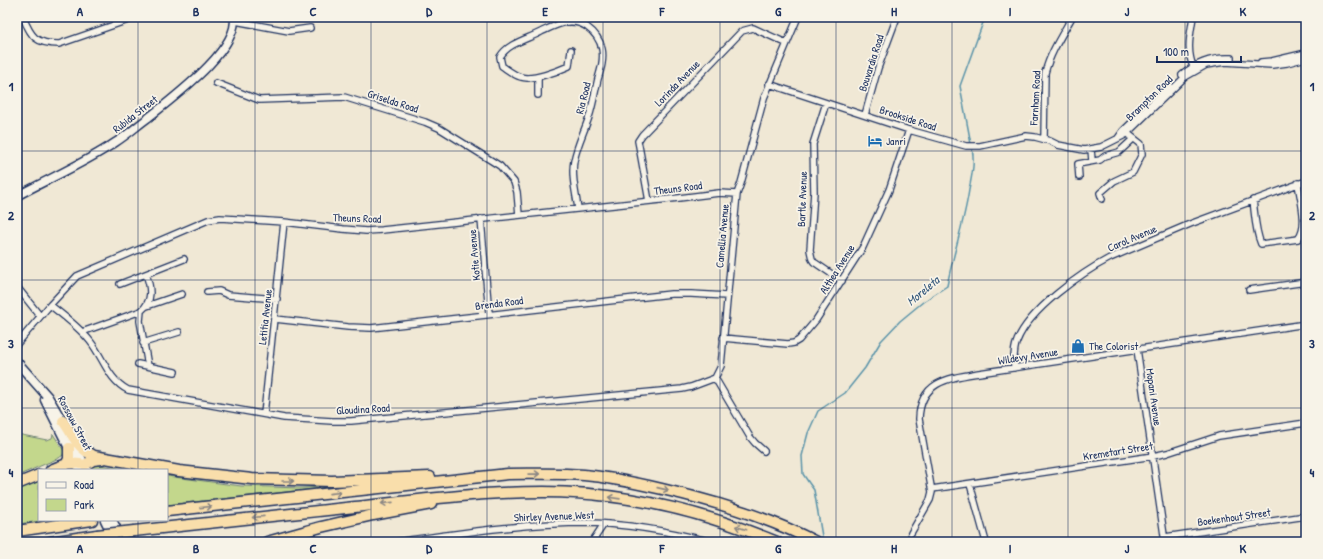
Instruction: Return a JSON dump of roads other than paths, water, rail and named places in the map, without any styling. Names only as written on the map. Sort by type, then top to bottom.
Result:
[{"type":"highway","points":[[62,421],[84,451],[94,456],[223,477],[282,481],[332,481],[463,475],[549,474],[584,475],[615,479],[695,496],[739,510],[805,536],[816,542]]},
{"type":"highway","points":[[69,448],[80,467]]},
{"type":"highway","points":[[61,469],[80,467],[93,460],[108,459]]},
{"type":"highway","points":[[168,512],[508,474]]},
{"type":"highway","points":[[17,484],[38,475]]},
{"type":"highway","points":[[50,542],[97,535],[473,494],[545,492],[583,493],[633,500],[678,509],[744,528],[777,542]]},
{"type":"highway","points":[[267,542],[321,527],[473,494]]},
{"type":"highway","points":[[17,531],[85,521]]},
{"type":"main road","name":"Rossouw Street","points":[[17,362],[48,397],[62,421],[80,467]]},
{"type":"main road","name":"Rossouw Street","points":[[40,388],[69,448]]},
{"type":"main road","points":[[106,521],[116,542]]},
{"type":"main road","points":[[112,521],[123,542]]},
{"type":"street","points":[[23,17],[30,33],[38,39],[46,44],[59,44],[137,17]]},
{"type":"street","name":"Camellia Avenue","points":[[715,378],[720,366],[737,194],[764,98],[798,17]]},
{"type":"street","name":"Bouvardia Road","points":[[865,115],[878,68],[897,17]]},
{"type":"street","name":"Farnham Road","points":[[1044,139],[1045,73],[1056,45],[1072,17]]},
{"type":"street","points":[[1193,17],[1189,41],[1189,54],[1194,68]]},
{"type":"street","points":[[234,19],[289,31],[310,28]]},
{"type":"street","name":"Rubida Street","points":[[17,196],[117,142],[200,76],[225,46],[232,33],[234,19]]},
{"type":"street","name":"Ria Road","points":[[538,76],[525,78],[518,76],[502,66],[501,56],[515,44],[556,24],[576,22],[592,31],[598,38],[602,47],[602,60],[589,116],[574,161],[573,173],[578,209]]},
{"type":"street","name":"Lorinda Avenue","points":[[649,201],[638,141],[642,135],[742,31],[753,28],[786,43]]},
{"type":"street","points":[[538,95],[538,76],[569,66],[571,50]]},
{"type":"street","points":[[1194,68],[1203,62],[1214,59],[1225,58],[1267,62],[1306,53]]},
{"type":"street","points":[[1194,68],[1225,62],[1272,65],[1306,58]]},
{"type":"street","name":"Brampton Road","points":[[1044,139],[1058,145],[1091,149],[1114,142],[1127,133],[1194,68]]},
{"type":"street","name":"Brampton Road","points":[[1114,142],[1123,131],[1182,74],[1194,68]]},
{"type":"street","name":"Griselda Road","points":[[216,83],[259,100],[344,97],[425,122],[439,128],[500,166],[505,171],[514,182],[517,192],[519,215]]},
{"type":"street","name":"Brookside Road","points":[[769,84],[826,104],[909,130],[974,147],[1026,136],[1044,139]]},
{"type":"street","name":"Bartle Avenue","points":[[826,104],[813,144],[814,192],[810,250],[814,262],[842,281]]},
{"type":"street","name":"Althea Avenue","points":[[723,338],[786,344],[794,343],[799,340],[816,320],[863,247],[889,190],[909,130]]},
{"type":"street","points":[[1102,199],[1100,193],[1114,181],[1133,172],[1142,154],[1142,147],[1139,142],[1127,133]]},
{"type":"street","points":[[1080,177],[1078,164],[1100,160],[1105,156],[1119,152],[1133,138]]},
{"type":"street","points":[[1091,149],[1092,162]]},
{"type":"street","name":"Carol Avenue","points":[[1014,368],[1014,349],[1019,336],[1041,308],[1065,288],[1110,258],[1190,224],[1306,181]]},
{"type":"street","points":[[1253,200],[1257,236],[1261,244],[1298,239],[1302,235],[1304,223],[1298,183]]},
{"type":"street","name":"Theuns Road","points":[[17,344],[40,316],[77,276],[208,220],[220,218],[284,222],[366,231],[719,193],[737,194]]},
{"type":"street","name":"Kotie Avenue","points":[[481,219],[489,314]]},
{"type":"street","name":"Letitia Avenue","points":[[264,414],[284,222]]},
{"type":"street","points":[[120,284],[184,259]]},
{"type":"street","points":[[146,274],[149,282],[150,296],[147,306]]},
{"type":"street","points":[[1249,290],[1306,282]]},
{"type":"street","points":[[17,287],[40,316]]},
{"type":"street","points":[[206,292],[219,291],[228,295],[277,299]]},
{"type":"street","points":[[82,332],[141,311],[147,306],[182,294]]},
{"type":"street","name":"Brenda Road","points":[[275,319],[371,328],[671,294],[727,296]]},
{"type":"street","name":"Gloudina Road","points":[[50,305],[91,341],[109,372],[119,385],[128,390],[284,418],[351,421],[513,406],[682,389],[715,378]]},
{"type":"street","points":[[141,311],[140,321],[148,366]]},
{"type":"street","name":"Wildevy Avenue","points":[[932,489],[919,419],[920,407],[928,391],[937,383],[948,378],[1306,324]]},
{"type":"street","points":[[144,343],[179,332]]},
{"type":"street","name":"Mopani Avenue","points":[[1137,350],[1165,540]]},
{"type":"street","points":[[138,364],[175,372]]},
{"type":"street","points":[[715,378],[750,437],[764,451]]},
{"type":"street","name":"Kremetart Street","points":[[932,489],[1153,456],[1220,436],[1306,423]]},
{"type":"street","points":[[970,484],[986,542]]},
{"type":"street","points":[[911,532],[932,496],[932,489]]},
{"type":"street","name":"Boekenhout Street","points":[[1165,540],[1306,516]]},
{"type":"street","name":"Shirley Avenue West","points":[[396,542],[498,528],[589,523],[666,532],[712,542]]},
{"type":"street","points":[[592,542],[604,524]]},
{"type":"street","points":[[432,542],[435,536]]},
{"type":"waterway","name":"Moreleta","points":[[971,144],[960,86],[985,17]]},
{"type":"waterway","name":"Moreleta","points":[[823,542],[814,490],[803,474],[802,456],[808,433],[818,411],[845,393],[865,368],[881,341],[900,321],[923,302],[947,286],[971,179],[973,164],[972,148]]},
{"type":"place","name":"Janri","points":[[875,141]]},
{"type":"place","name":"The Colorist","points":[[1078,346]]}]
